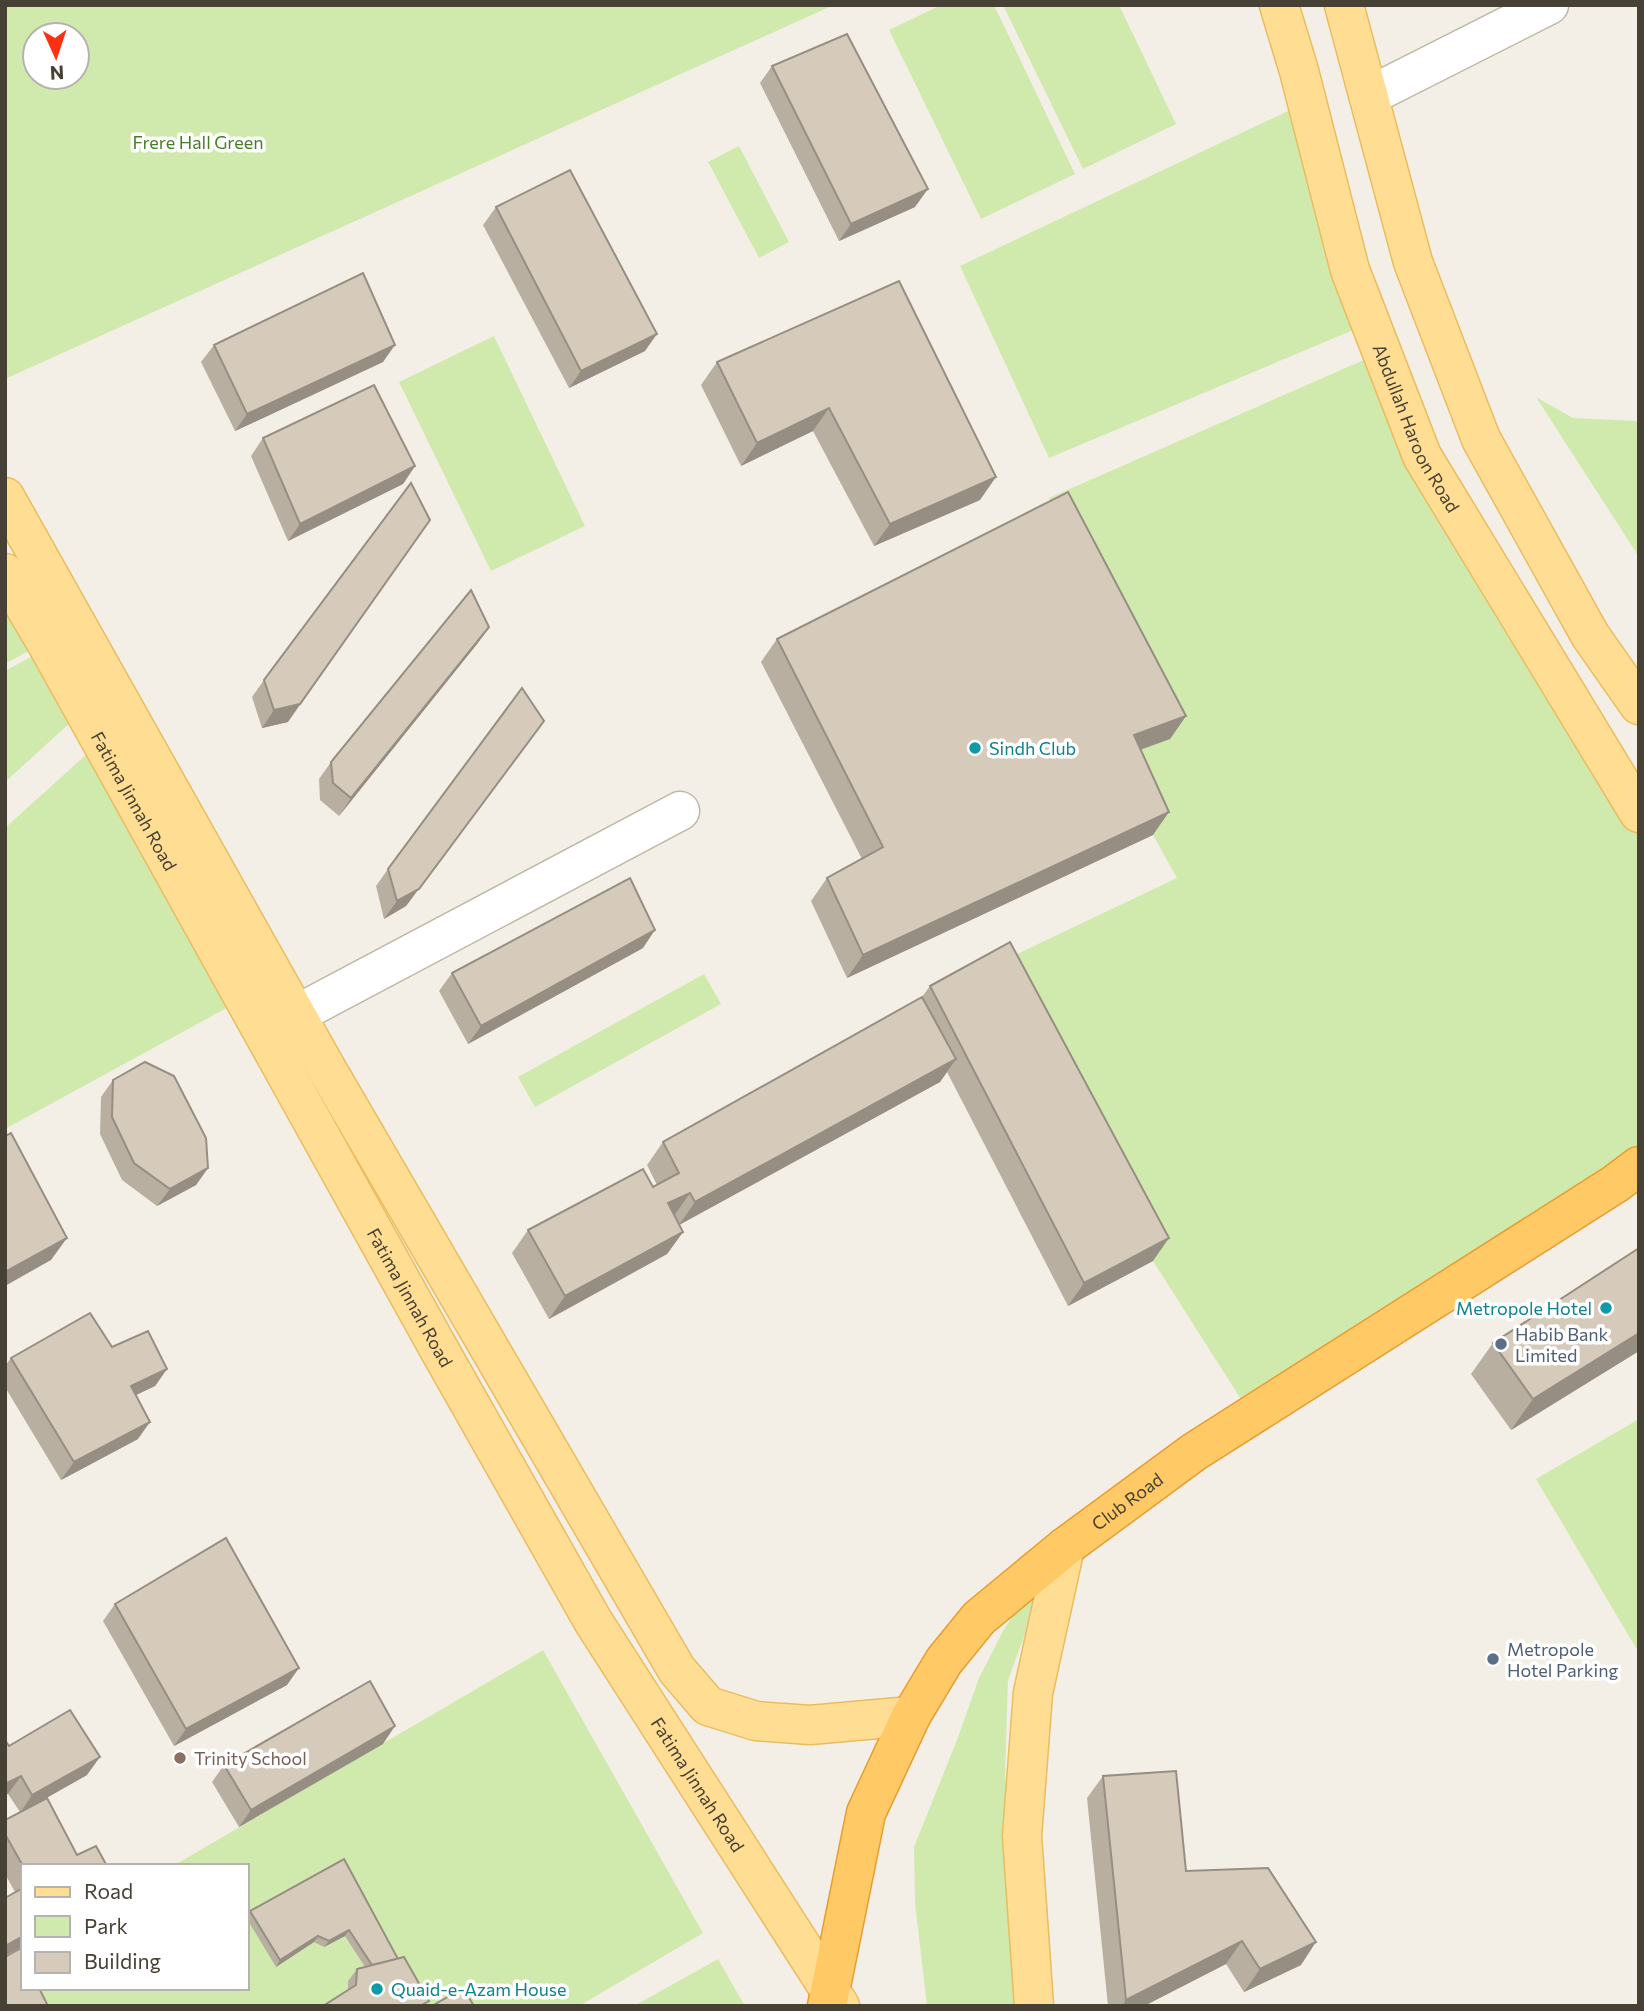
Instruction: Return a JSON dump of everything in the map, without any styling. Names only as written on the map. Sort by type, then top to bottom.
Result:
[{"type":"highway","name":"Club Road","points":[[833,2000],[866,1814],[911,1716],[944,1661],[979,1618],[1065,1547],[1194,1452],[1615,1184],[1639,1166]]},
{"type":"main road","name":"Abdullah Haroon Road","points":[[1279,5],[1350,270],[1422,456],[1639,813]]},
{"type":"main road","points":[[1344,5],[1413,262],[1481,439],[1590,635],[1639,705]]},
{"type":"main road","name":"Fatima Jinnah Road","points":[[5,498],[296,1014],[621,1579],[677,1670],[708,1706],[756,1721],[810,1725],[911,1716]]},
{"type":"main road","name":"Fatima Jinnah Road","points":[[5,573],[593,1621],[833,2000]]},
{"type":"main road","points":[[1560,684],[1606,657]]},
{"type":"main road","points":[[1034,2006],[1023,1823],[1032,1693],[1065,1547]]},
{"type":"street","points":[[1369,96],[1549,5]]},
{"type":"street","points":[[262,1033],[680,811]]},
{"type":"green space","name":"Frere Hall Green","points":[[5,5],[834,5],[5,379]]},
{"type":"green space","points":[[941,5],[994,5],[1075,174],[981,219],[889,30]]},
{"type":"green space","points":[[1003,5],[1119,5],[1176,124],[1083,169]]},
{"type":"green space","points":[[1307,102],[1370,323],[1049,458],[960,266]]},
{"type":"green space","points":[[739,146],[789,242],[759,258],[708,162]]},
{"type":"green space","points":[[494,336],[585,526],[491,571],[399,382]]},
{"type":"green space","points":[[1382,352],[1639,794],[1639,1165],[1251,1415],[1153,1261],[994,965],[1177,878],[1153,835],[1118,758],[1170,738],[1049,498]]},
{"type":"green space","points":[[1536,397],[1573,418],[1639,421],[1639,557]]},
{"type":"green space","points":[[5,579],[40,645],[5,664]]},
{"type":"green space","points":[[44,650],[82,712],[5,782],[5,671]]},
{"type":"green space","points":[[99,743],[243,999],[5,1129],[5,828]]},
{"type":"green space","points":[[704,974],[721,1004],[535,1107],[518,1077]]},
{"type":"green space","points":[[1639,1419],[1639,1653],[1536,1479]]},
{"type":"green space","points":[[1058,1545],[1008,1680],[1005,1775],[1026,2006],[927,2006],[915,1903],[914,1847],[979,1678],[1003,1631]]},
{"type":"green space","points":[[543,1650],[703,1933],[579,2006],[41,2006],[34,1995],[43,1990],[248,1990],[248,1864],[176,1864]]},
{"type":"green space","points":[[718,1959],[745,2006],[634,2006]]},
{"type":"building","points":[[847,34],[928,189],[851,224],[772,66]]},
{"type":"building","points":[[570,170],[657,334],[581,371],[496,207]]},
{"type":"building","points":[[363,273],[395,345],[247,414],[214,345]]},
{"type":"building","points":[[899,281],[996,477],[890,524],[829,408],[757,443],[717,362]]},
{"type":"building","points":[[374,385],[415,466],[300,524],[263,438]]},
{"type":"building","points":[[411,483],[430,520],[300,704],[274,710],[264,680]]},
{"type":"building","name":"Sindh Club","points":[[1068,492],[1186,716],[1134,735],[1169,812],[863,955],[827,878],[883,847],[777,639]]},
{"type":"building","points":[[471,590],[489,627],[351,798],[333,783],[331,762]]},
{"type":"building","points":[[522,688],[544,721],[419,889],[397,901],[388,869]]},
{"type":"building","points":[[630,878],[655,930],[481,1026],[452,973]]},
{"type":"building","points":[[1010,942],[1169,1238],[1084,1283],[930,986]]},
{"type":"building","points":[[922,997],[956,1059],[695,1202],[690,1193],[668,1203],[683,1232],[565,1296],[528,1230],[643,1169],[653,1187],[679,1173],[663,1142]]},
{"type":"building","points":[[145,1062],[174,1076],[206,1138],[208,1168],[170,1189],[134,1163],[112,1117],[113,1080]]},
{"type":"building","points":[[11,1133],[67,1238],[5,1272],[5,1136]]},
{"type":"building","name":"Metropole Hotel","points":[[1639,1248],[1639,1333],[1533,1399],[1493,1343]]},
{"type":"building","points":[[90,1313],[112,1347],[148,1331],[167,1369],[131,1386],[150,1422],[74,1462],[11,1358]]},
{"type":"building","points":[[226,1538],[299,1668],[186,1729],[115,1604]]},
{"type":"building","points":[[370,1681],[395,1726],[251,1810],[224,1765]]},
{"type":"building","points":[[70,1710],[100,1757],[32,1795],[21,1776],[5,1784],[5,1740],[9,1746]]},
{"type":"building","points":[[1176,1771],[1186,1871],[1268,1868],[1316,1942],[1260,1969],[1242,1941],[1126,2000],[1103,1776]]},
{"type":"building","points":[[47,1798],[77,1855],[96,1846],[106,1864],[22,1864],[5,1834],[5,1820]]},
{"type":"building","points":[[344,1859],[398,1959],[372,1965],[349,1930],[329,1941],[318,1936],[280,1960],[250,1911]]},
{"type":"building","points":[[21,1889],[21,1937],[5,1946],[5,1898]]},
{"type":"building","points":[[21,1948],[21,1990],[40,1990],[48,2006],[5,2006],[5,1957]]},
{"type":"building","name":"Quaid-e-Azam House","points":[[404,1957],[429,2001],[420,2006],[323,2006],[356,1985],[357,1969]]},
{"type":"building","points":[[463,1988],[474,2006],[432,2006]]},
{"type":"place","name":"Sindh Club","points":[[975,748]]},
{"type":"place","name":"Metropole Hotel","points":[[1606,1308]]},
{"type":"place","name":"Habib Bank Limited","points":[[1501,1344]]},
{"type":"place","name":"Metropole Hotel Parking","points":[[1493,1659]]},
{"type":"place","name":"Trinity School","points":[[180,1758]]},
{"type":"place","name":"Quaid-e-Azam House","points":[[377,1989]]}]
